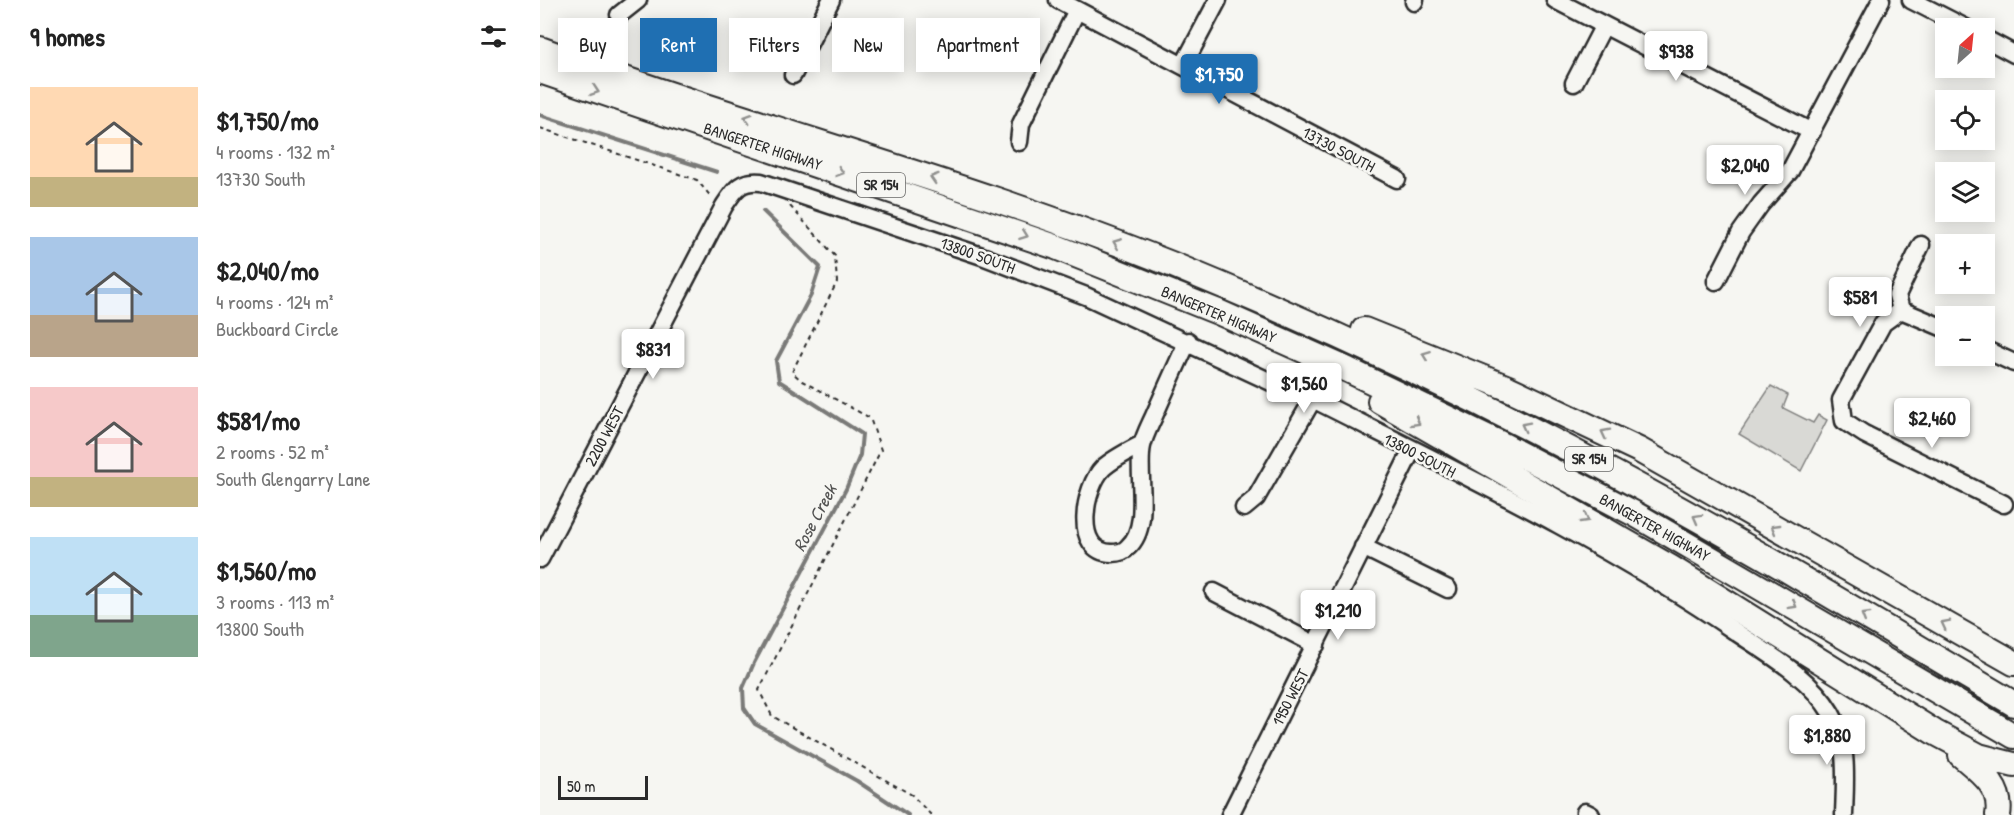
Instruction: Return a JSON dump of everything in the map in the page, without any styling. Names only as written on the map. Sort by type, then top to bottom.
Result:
[{"type":"highway","name":"BANGERTER HIGHWAY","points":[[540,49],[998,199],[1172,265],[1371,350],[1561,444],[1740,542],[2014,704]]},
{"type":"highway","name":"BANGERTER HIGHWAY","points":[[540,71],[970,215],[1056,246],[1218,312],[1398,394],[1565,477],[1690,545],[2014,736]]},
{"type":"highway","points":[[1172,265],[1305,307],[1552,408],[1682,473],[1889,594],[2014,663]]},
{"type":"highway","points":[[1218,312],[1318,365],[1671,568],[1934,732],[1978,756],[2014,765]]},
{"type":"highway","points":[[1976,640],[2014,654]]},
{"type":"highway","points":[[1934,732],[1992,783],[1998,802],[1998,815]]},
{"type":"street","points":[[619,15],[638,0]]},
{"type":"street","points":[[793,75],[831,0]]},
{"type":"street","name":"13730 SOUTH","points":[[1058,0],[1397,179]]},
{"type":"street","points":[[1183,66],[1218,0]]},
{"type":"street","points":[[1555,0],[1812,132]]},
{"type":"street","points":[[1716,281],[1741,232],[1761,204],[1790,171],[1881,0]]},
{"type":"street","points":[[1911,0],[1946,18]]},
{"type":"street","points":[[1019,142],[1021,124],[1077,10]]},
{"type":"street","points":[[1574,82],[1604,25]]},
{"type":"street","points":[[1995,44],[2014,54]]},
{"type":"street","name":"13800 SOUTH","points":[[737,186],[753,181],[770,184],[887,223],[1086,296],[1314,399],[1654,578],[1783,664],[1805,682],[1831,712],[1839,729],[1842,745],[1845,771],[1844,815]]},
{"type":"street","name":"2200 WEST","points":[[540,559],[737,186]]},
{"type":"street","points":[[1901,310],[1897,295],[1921,245]]},
{"type":"street","points":[[1901,310],[1935,324]]},
{"type":"street","points":[[1901,310],[1882,323],[1840,400],[1844,421],[1864,434],[2004,504]]},
{"type":"street","points":[[1142,444],[1102,469],[1092,487],[1085,533],[1092,546],[1103,553],[1118,553],[1130,547],[1143,508],[1140,466],[1142,444],[1188,341]]},
{"type":"street","points":[[1995,354],[2014,363]]},
{"type":"street","points":[[1244,508],[1256,498],[1314,399]]},
{"type":"street","name":"1950 WEST","points":[[1230,815],[1412,450]]},
{"type":"street","points":[[1363,547],[1448,589]]},
{"type":"street","points":[[1214,592],[1316,645]]},
{"type":"path","points":[[540,128],[697,180],[713,199]]},
{"type":"path","points":[[783,200],[836,256],[837,282],[792,372],[802,381],[870,418],[881,450],[759,690],[772,716],[912,795],[931,815]]},
{"type":"shaded area","points":[[1771,386],[1788,395],[1783,408],[1813,423],[1818,415],[1827,420],[1801,471],[1739,434]]},
{"type":"waterway","name":"Rose Creek","points":[[540,115],[717,172]]},
{"type":"waterway","name":"Rose Creek","points":[[763,211],[820,267],[811,295],[776,361],[779,381],[862,434],[860,455],[846,489],[743,688],[744,708],[755,724],[857,781],[908,815]]}]
